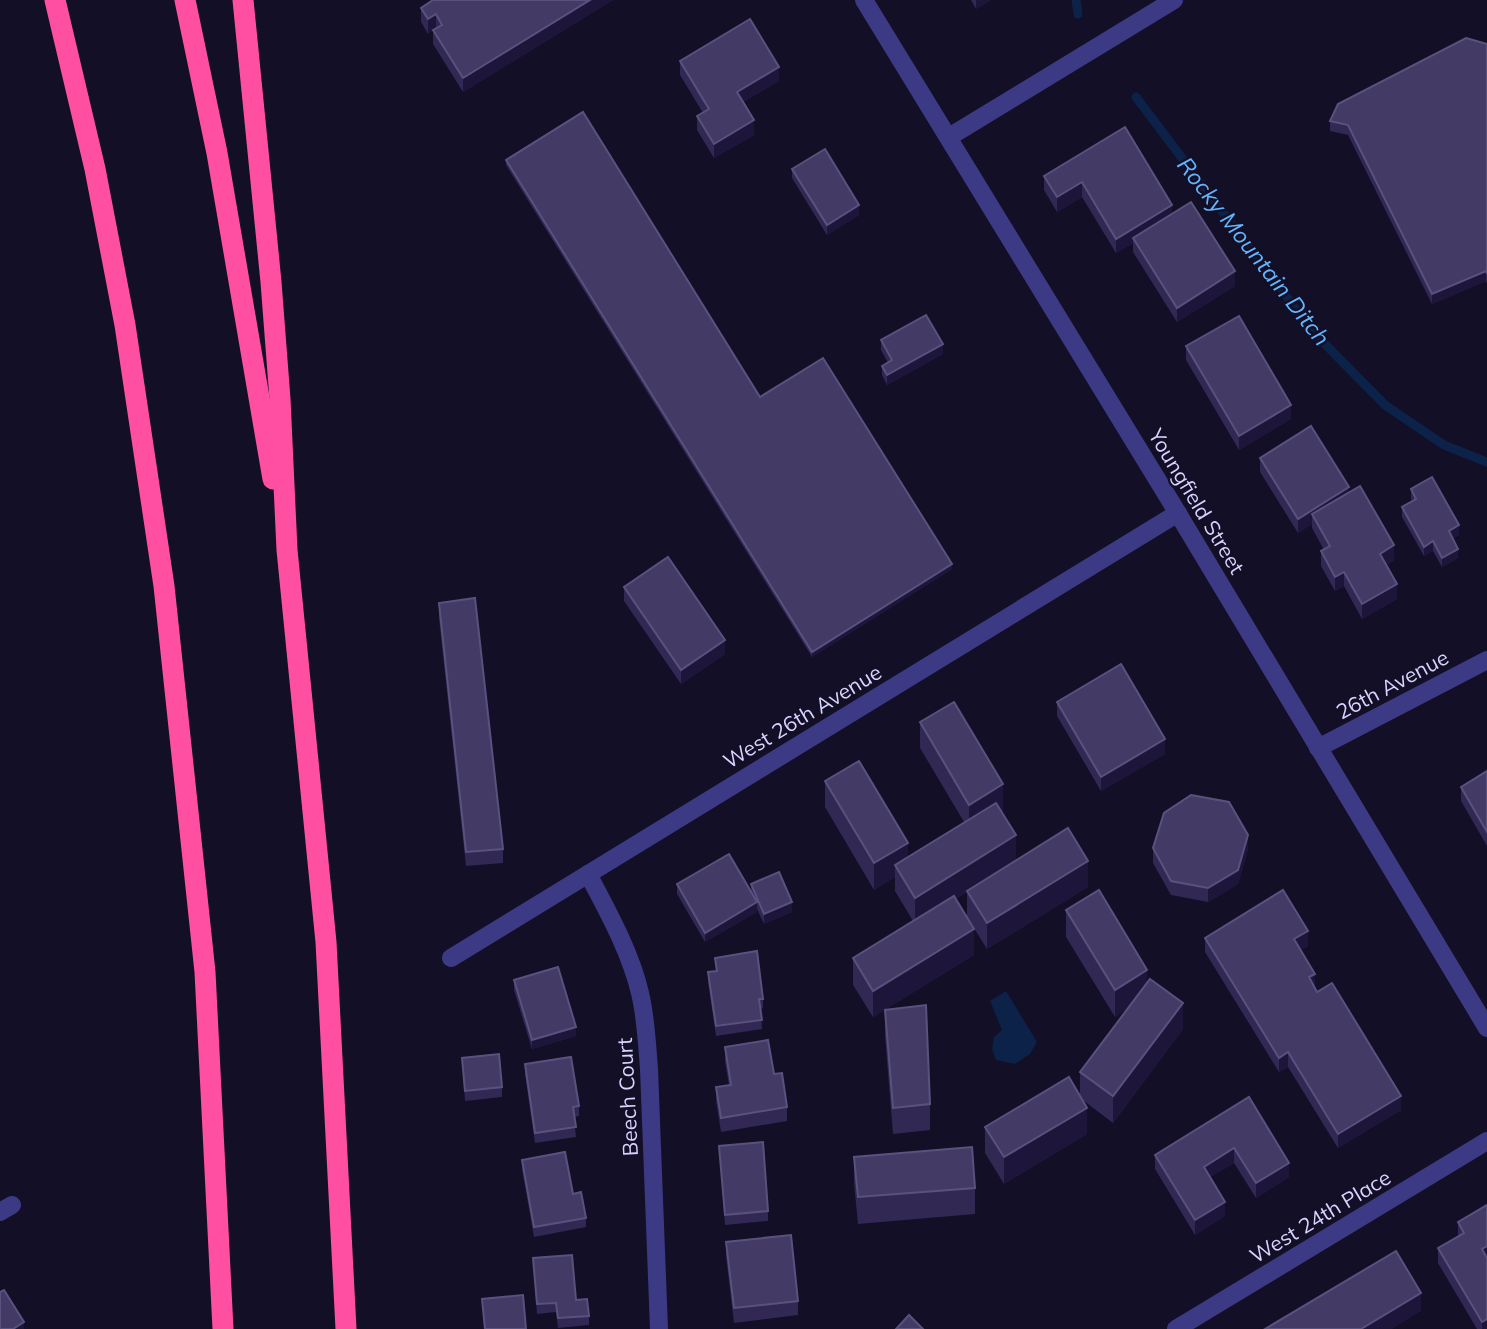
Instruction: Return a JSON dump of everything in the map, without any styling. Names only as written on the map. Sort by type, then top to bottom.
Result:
[{"type":"highway","points":[[55,0],[95,169],[125,325],[164,586],[205,972],[223,1329]]},
{"type":"highway","points":[[185,0],[217,153],[259,410],[287,550]]},
{"type":"highway","points":[[243,0],[271,282],[287,550],[326,942],[346,1329]]},
{"type":"street","name":"Youngfield Street","points":[[864,0],[1178,513],[1487,1028]]},
{"type":"street","points":[[949,137],[1174,0]]},
{"type":"street","name":"West 26th Avenue","points":[[451,958],[1178,513]]},
{"type":"street","name":"26th Avenue","points":[[1318,748],[1487,660]]},
{"type":"street","name":"Beech Court","points":[[588,874],[629,960],[640,992],[646,1026],[659,1329]]},
{"type":"street","name":"West 24th Place","points":[[1176,1329],[1487,1141]]},
{"type":"water","points":[[1006,991],[1037,1042],[1030,1054],[1015,1064],[996,1060],[992,1049],[994,1037],[1002,1030],[990,1001]]},
{"type":"building","points":[[433,0],[590,0],[463,78],[433,30],[442,25],[436,14],[428,19],[421,8]]},
{"type":"building","points":[[750,19],[779,67],[737,92],[754,120],[714,144],[697,116],[709,109],[680,61]]},
{"type":"building","points":[[1466,38],[1487,44],[1487,274],[1486,271],[1432,294],[1348,125],[1330,121],[1338,104]]},
{"type":"building","points":[[583,112],[760,397],[823,358],[952,564],[812,652],[506,160]]},
{"type":"building","points":[[1125,127],[1172,205],[1116,239],[1082,182],[1057,197],[1044,176]]},
{"type":"building","points":[[825,149],[859,205],[827,225],[792,169]]},
{"type":"building","points":[[1191,202],[1235,271],[1177,308],[1133,238]]},
{"type":"building","points":[[926,315],[943,344],[887,375],[882,366],[892,360],[881,340]]},
{"type":"building","points":[[1239,316],[1291,405],[1239,436],[1186,346]]},
{"type":"building","points":[[1311,426],[1349,487],[1298,519],[1260,458]]},
{"type":"building","points":[[1432,477],[1459,525],[1449,531],[1458,549],[1442,558],[1433,541],[1424,547],[1402,507],[1416,499],[1411,489]]},
{"type":"building","points":[[1360,486],[1394,545],[1380,554],[1397,584],[1362,604],[1344,572],[1335,577],[1321,551],[1330,546],[1312,514]]},
{"type":"building","points":[[668,557],[725,640],[681,670],[624,587]]},
{"type":"building","points":[[475,598],[503,849],[466,852],[439,603]]},
{"type":"building","points":[[1121,664],[1165,739],[1101,777],[1057,702]]},
{"type":"building","points":[[954,702],[1003,784],[969,805],[920,722]]},
{"type":"building","points":[[859,761],[908,843],[874,863],[825,781]]},
{"type":"building","points":[[1487,771],[1487,832],[1461,787]]},
{"type":"building","points":[[1191,795],[1229,802],[1248,835],[1238,870],[1208,888],[1171,881],[1153,848],[1164,813]]},
{"type":"building","points":[[996,803],[1016,835],[915,898],[895,865]]},
{"type":"building","points":[[1068,828],[1088,861],[987,923],[967,891]]},
{"type":"building","points":[[729,854],[757,902],[705,933],[677,884]]},
{"type":"building","points":[[779,872],[792,902],[764,914],[751,884]]},
{"type":"building","points":[[1099,890],[1147,970],[1115,990],[1066,910]]},
{"type":"building","points":[[1283,890],[1308,931],[1294,939],[1315,974],[1309,977],[1317,992],[1332,983],[1401,1096],[1338,1134],[1288,1052],[1279,1058],[1205,938]]},
{"type":"building","points":[[954,896],[974,929],[873,991],[853,958]]},
{"type":"building","points":[[757,951],[763,999],[759,999],[762,1020],[716,1026],[708,972],[717,971],[715,958]]},
{"type":"building","points":[[558,967],[576,1027],[532,1040],[514,980]]},
{"type":"building","points":[[1150,979],[1183,1003],[1113,1096],[1080,1072]]},
{"type":"building","points":[[926,1005],[930,1104],[893,1108],[885,1010]]},
{"type":"building","points":[[768,1040],[774,1074],[782,1073],[787,1107],[721,1118],[716,1087],[731,1085],[725,1047]]},
{"type":"building","points":[[499,1054],[502,1087],[465,1091],[462,1058]]},
{"type":"building","points":[[571,1057],[579,1106],[573,1107],[576,1127],[535,1133],[525,1064]]},
{"type":"building","points":[[1069,1077],[1087,1108],[1004,1157],[985,1127]]},
{"type":"building","points":[[1249,1097],[1289,1163],[1256,1183],[1234,1148],[1204,1167],[1225,1202],[1195,1220],[1155,1155]]},
{"type":"building","points":[[763,1142],[768,1211],[725,1215],[719,1146]]},
{"type":"building","points":[[972,1147],[975,1188],[858,1197],[854,1157]]},
{"type":"building","points":[[565,1152],[573,1194],[581,1192],[586,1218],[534,1227],[522,1160]]},
{"type":"building","points":[[1487,1205],[1487,1246],[1482,1249],[1487,1258],[1487,1319],[1482,1322],[1438,1248],[1464,1233],[1458,1222]]},
{"type":"building","points":[[791,1235],[798,1301],[734,1308],[726,1242]]},
{"type":"building","points":[[1396,1251],[1421,1293],[1361,1329],[1265,1329]]},
{"type":"building","points":[[572,1255],[576,1300],[587,1299],[589,1316],[558,1318],[556,1303],[537,1304],[533,1258]]},
{"type":"building","points":[[4,1290],[24,1322],[13,1329],[0,1329],[0,1292]]},
{"type":"building","points":[[523,1295],[526,1329],[485,1329],[482,1299]]},
{"type":"building","points":[[909,1315],[923,1329],[896,1329]]},
{"type":"waterway","name":"Rocky Mountain Ditch","points":[[1076,0],[1078,14]]},
{"type":"waterway","name":"Rocky Mountain Ditch","points":[[1136,97],[1314,333],[1385,405],[1444,445],[1487,462]]}]
